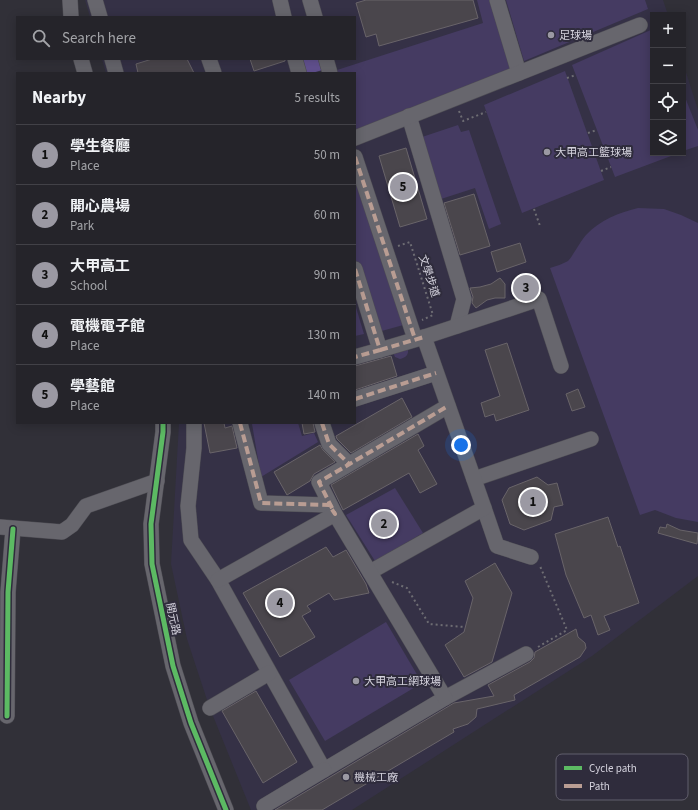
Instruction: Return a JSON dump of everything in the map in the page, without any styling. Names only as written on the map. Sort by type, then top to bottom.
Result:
[{"type":"street","points":[[70,0],[71,16]]},
{"type":"street","points":[[95,0],[100,16]]},
{"type":"street","points":[[280,0],[284,16]]},
{"type":"street","points":[[310,0],[315,16]]},
{"type":"street","points":[[497,0],[519,73]]},
{"type":"street","points":[[356,138],[640,25]]},
{"type":"street","points":[[82,60],[85,72]]},
{"type":"street","points":[[112,60],[116,72]]},
{"type":"street","points":[[209,60],[214,72]]},
{"type":"street","points":[[295,60],[299,72]]},
{"type":"street","points":[[326,60],[330,72]]},
{"type":"street","points":[[410,116],[464,299],[457,326]]},
{"type":"street","points":[[356,160],[410,324],[419,338],[436,373],[497,546],[531,557]]},
{"type":"street","points":[[356,272],[380,350]]},
{"type":"street","points":[[356,357],[539,299],[561,366]]},
{"type":"street","points":[[356,400],[436,373]]},
{"type":"street","points":[[445,698],[336,514],[319,482],[448,406]]},
{"type":"street","name":"開元路","points":[[163,424],[151,524],[152,564],[173,666],[191,723],[226,810]]},
{"type":"street","points":[[194,424],[194,448],[188,506],[191,540],[218,580],[324,770]]},
{"type":"street","points":[[240,424],[261,503],[329,505],[336,514]]},
{"type":"street","points":[[322,424],[329,444],[349,464]]},
{"type":"street","points":[[474,479],[591,439]]},
{"type":"street","points":[[7,716],[7,528],[62,532],[72,525],[86,506],[157,481]]},
{"type":"street","points":[[370,572],[484,508]]},
{"type":"street","points":[[218,580],[336,514]]},
{"type":"street","points":[[264,806],[445,698],[526,654]]},
{"type":"street","points":[[210,708],[270,673]]},
{"type":"path","points":[[567,78],[576,75]]},
{"type":"path","points":[[463,121],[486,112]]},
{"type":"path","points":[[588,133],[597,130]]},
{"type":"path","points":[[601,171],[611,167]]},
{"type":"path","points":[[534,208],[540,226]]},
{"type":"path","points":[[526,654],[567,630],[537,559],[531,557]]},
{"type":"path","points":[[370,572],[407,588],[429,624],[465,627]]},
{"type":"shaded area","points":[[85,0],[663,0],[667,12],[650,12],[650,156],[686,156],[686,72],[698,110],[698,576],[592,656],[352,810],[251,810],[209,706],[187,639],[171,564],[179,424],[356,424],[356,72],[106,72],[102,60],[356,60],[356,16],[90,16]]},
{"type":"shaded area","points":[[477,0],[490,0],[512,71],[357,132],[356,72],[338,72],[337,70],[483,23]]},
{"type":"shaded area","name":"足球場","points":[[506,0],[645,0],[648,9],[524,61]]},
{"type":"shaded area","name":"大甲高工籃球場","points":[[650,30],[650,156],[671,156],[615,177],[572,65]]},
{"type":"shaded area","points":[[299,60],[323,60],[326,69],[316,72],[303,72]]},
{"type":"shaded area","name":"大甲高工籃球場","points":[[565,71],[604,180],[522,213],[484,105]]},
{"type":"shaded area","points":[[686,100],[698,130],[698,146],[686,150]]},
{"type":"shaded area","points":[[458,125],[461,132],[469,130],[501,224],[489,229],[475,188],[441,199],[422,137]]},
{"type":"shaded area","points":[[356,168],[407,324],[378,332],[356,264]]},
{"type":"shaded area","points":[[638,208],[664,209],[698,223],[698,522],[676,518],[655,510],[640,515],[550,268],[568,261],[584,237],[597,225],[623,212]]},
{"type":"shaded area","points":[[356,307],[364,334],[356,336]]},
{"type":"shaded area","points":[[408,349],[406,356],[400,359],[395,357],[393,352]]},
{"type":"shaded area","points":[[252,424],[298,424],[302,436],[314,433],[318,442],[261,477]]},
{"type":"shaded area","points":[[395,488],[423,533],[375,561],[346,515]]},
{"type":"shaded area","name":"大甲高工網球場","points":[[386,622],[422,683],[325,741],[289,680]]},
{"type":"building","points":[[366,0],[473,0],[478,18],[379,46],[376,34],[366,37],[356,3]]},
{"type":"building","points":[[149,60],[188,60],[194,72],[138,72],[136,64]]},
{"type":"building","points":[[250,60],[285,60],[285,61],[254,71]]},
{"type":"building","points":[[406,148],[427,219],[400,227],[379,156]]},
{"type":"building","points":[[474,194],[490,246],[460,255],[444,203]]},
{"type":"building","points":[[520,243],[526,262],[497,272],[491,252]]},
{"type":"building","points":[[500,278],[505,284],[505,298],[487,300],[476,308],[472,303],[473,297],[470,288],[491,284]]},
{"type":"building","points":[[507,343],[529,410],[496,421],[494,414],[485,417],[481,403],[500,396],[485,350]]},
{"type":"building","points":[[391,356],[397,376],[356,390],[356,366]]},
{"type":"building","points":[[578,389],[585,407],[572,411],[566,394]]},
{"type":"building","points":[[402,398],[412,417],[351,453],[337,439],[336,436]]},
{"type":"building","points":[[204,424],[224,424],[225,428],[232,426],[237,448],[210,453]]},
{"type":"building","points":[[302,424],[313,424],[315,432],[304,434]]},
{"type":"building","points":[[418,434],[424,446],[418,450],[437,484],[420,493],[409,473],[343,510],[331,485]]},
{"type":"building","points":[[320,445],[335,462],[314,474],[310,481],[287,495],[274,472]]},
{"type":"building","points":[[537,477],[548,485],[557,483],[563,505],[554,507],[551,520],[524,530],[510,524],[502,500],[509,488]]},
{"type":"building","points":[[608,517],[618,547],[620,546],[639,603],[604,616],[610,630],[598,635],[591,615],[584,618],[566,575],[555,534]]},
{"type":"building","points":[[667,524],[680,530],[698,533],[697,544],[658,533],[660,527],[666,528]]},
{"type":"building","points":[[326,547],[333,557],[346,550],[366,584],[369,593],[334,600],[329,593],[307,606],[311,611],[302,616],[315,637],[280,657],[243,593]]},
{"type":"building","points":[[495,563],[512,593],[492,662],[464,677],[445,645],[464,632],[473,598],[465,581]]},
{"type":"building","points":[[576,629],[578,637],[585,643],[586,648],[580,657],[514,695],[515,700],[477,709],[476,717],[468,724],[453,729],[454,732],[322,810],[275,810],[454,703],[494,696],[488,685],[530,662],[534,658],[535,652]]},
{"type":"building","points":[[256,691],[297,762],[263,783],[222,711]]},
{"type":"marked path","points":[[356,160],[415,339]]},
{"type":"marked path","points":[[356,272],[380,350],[356,357]]},
{"type":"marked path","points":[[380,350],[424,337]]},
{"type":"marked path","points":[[356,399],[436,373]]},
{"type":"marked path","points":[[240,424],[261,503],[329,505],[335,514],[319,482],[448,406]]},
{"type":"marked path","points":[[322,424],[329,444],[349,464]]},
{"type":"cycle path","points":[[163,424],[151,524],[152,564],[173,666],[191,723],[226,810]]},
{"type":"cycle path","points":[[7,716],[8,592],[13,529]]},
{"type":"place","name":"足球場","points":[[551,35]]},
{"type":"place","name":"大甲高工籃球場","points":[[547,152]]},
{"type":"place","name":"學藝館","points":[[403,187]]},
{"type":"place","name":"大甲高工","points":[[526,288]]},
{"type":"place","name":"學生餐廳","points":[[533,502]]},
{"type":"place","name":"開心農場","points":[[384,524]]},
{"type":"place","name":"電機電子館","points":[[280,603]]},
{"type":"place","name":"大甲高工網球場","points":[[356,681]]},
{"type":"place","name":"機械工廠","points":[[346,777]]}]
